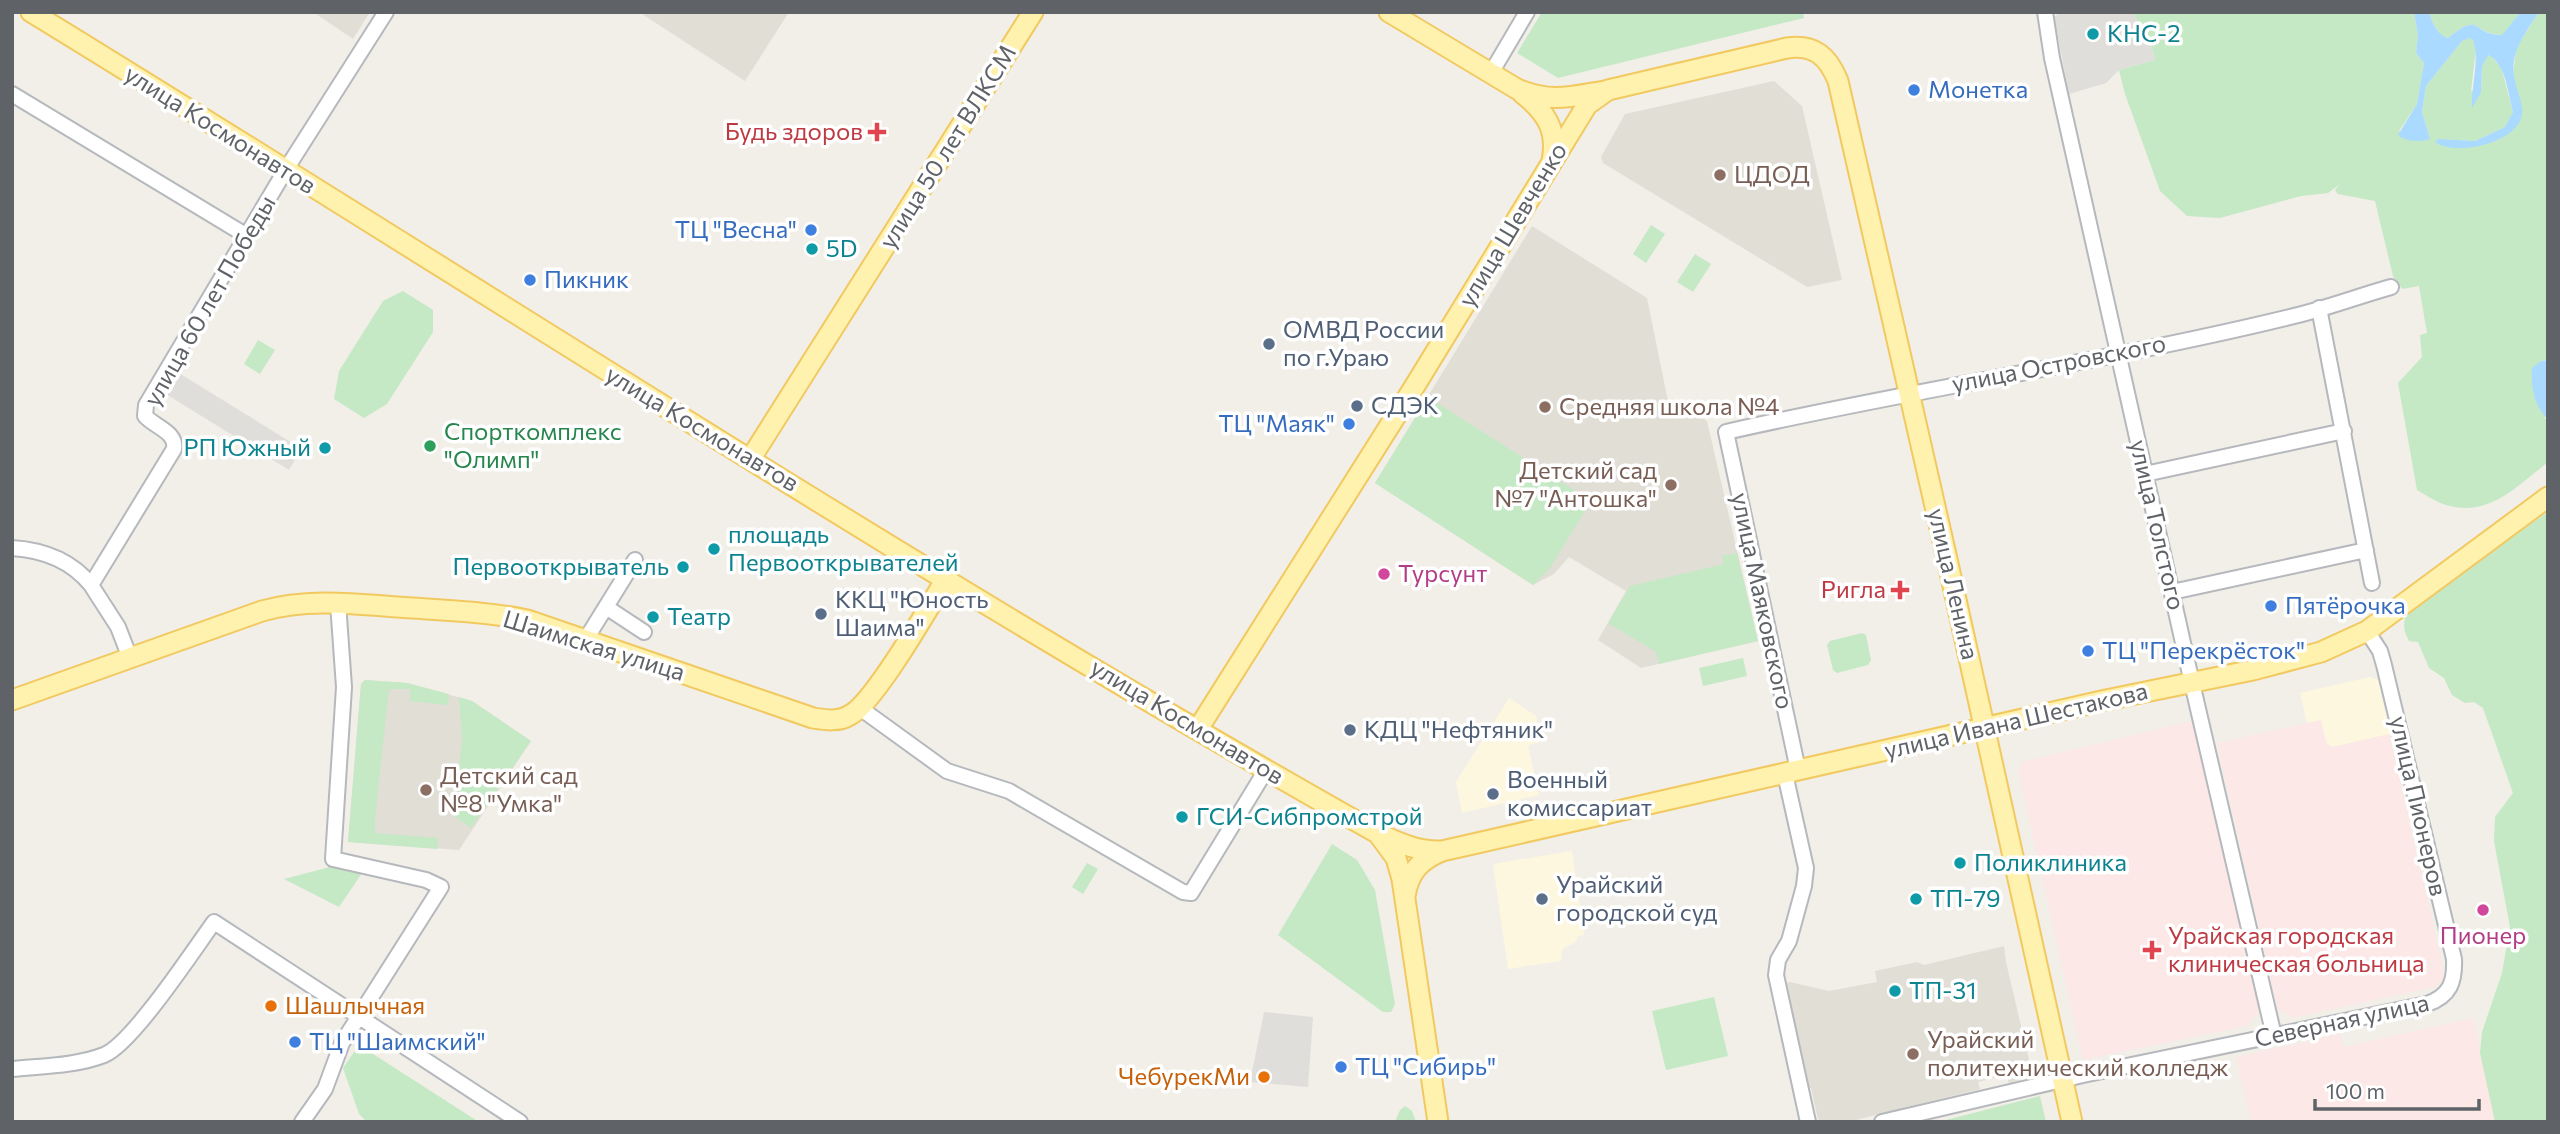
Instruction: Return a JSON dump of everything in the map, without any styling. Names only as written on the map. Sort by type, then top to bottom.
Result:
[{"type":"main road","name":"улица Космонавтов","points":[[31,12],[946,579],[1266,770],[1379,834],[1407,846],[1427,851],[1442,851]]},
{"type":"main road","name":"улица 50 лет ВЛКСМ","points":[[751,458],[1033,12]]},
{"type":"main road","points":[[1389,12],[1517,89],[1541,109],[1549,121],[1554,140],[1552,162]]},
{"type":"main road","name":"улица Шевченко","points":[[1198,729],[1406,400],[1587,106],[1608,90],[1787,48],[1799,46],[1820,53]]},
{"type":"main road","name":"улица Ленина","points":[[1820,53],[1827,59],[1838,81],[2072,1122]]},
{"type":"main road","points":[[1517,89],[1541,98],[1556,99],[1608,90]]},
{"type":"main road","name":"улица Ивана Шестакова","points":[[1442,851],[2192,683],[2336,646],[2367,631],[2548,496]]},
{"type":"main road","points":[[860,708],[946,579]]},
{"type":"main road","name":"Шаимская улица","points":[[12,700],[279,606],[310,602],[514,617],[586,639],[813,718],[839,719],[860,708]]},
{"type":"main road","points":[[1379,834],[1396,858],[1405,896],[1438,1122]]},
{"type":"main road","points":[[1405,896],[1413,871],[1425,859],[1442,851]]},
{"type":"street","name":"улица 60 лет Победы","points":[[91,585],[174,449],[172,436],[145,416],[146,405],[285,171],[386,12]]},
{"type":"street","points":[[1491,73],[1527,12]]},
{"type":"street","name":"улица Толстого","points":[[2045,12],[2052,58],[2145,474],[2274,1035]]},
{"type":"street","points":[[12,94],[247,236]]},
{"type":"street","name":"улица Островского","points":[[1726,432],[1910,392],[2119,354],[2266,323],[2391,287]]},
{"type":"street","points":[[2319,308],[2372,583]]},
{"type":"street","points":[[2145,474],[2344,431]]},
{"type":"street","name":"улица Маяковского","points":[[1726,432],[1791,772],[1806,868],[1804,886],[1789,941],[1778,960],[1776,975],[1808,1122]]},
{"type":"street","points":[[12,548],[30,549],[56,557],[76,569],[91,585],[118,627],[130,658]]},
{"type":"street","points":[[2172,593],[2366,550]]},
{"type":"street","points":[[586,639],[635,560]]},
{"type":"street","points":[[302,1122],[325,1089],[342,1043],[441,887],[426,880],[333,859],[344,687],[338,603]]},
{"type":"street","points":[[606,607],[644,632]]},
{"type":"street","name":"улица Пионеров","points":[[2367,631],[2380,651],[2417,799],[2454,959],[2451,986]]},
{"type":"street","points":[[860,708],[947,771],[1009,791],[1183,892],[1191,893],[1266,770]]},
{"type":"street","points":[[12,1069],[92,1059],[116,1049],[132,1032],[214,922],[357,1018],[520,1122]]},
{"type":"street","name":"Северная улица","points":[[1882,1122],[2063,1080],[2427,1004],[2439,1000],[2451,986]]},
{"type":"shaded area","points":[[313,12],[370,12],[353,39]]},
{"type":"shaded area","points":[[639,12],[789,12],[745,81]]},
{"type":"shaded area","points":[[2061,12],[2132,12],[2149,38],[2155,60],[2119,70],[2106,83],[2069,94],[2054,17]]},
{"type":"shaded area","name":"ЦДОД","points":[[1774,81],[1802,106],[1842,280],[1807,287],[1603,163],[1601,157],[1625,114]]},
{"type":"shaded area","name":"Средняя школа №4","points":[[1532,226],[1647,298],[1671,416],[1691,413],[1707,421],[1758,641],[1641,668],[1598,640],[1626,591],[1569,557],[1554,574],[1533,585],[1375,483]]},
{"type":"shaded area","points":[[174,370],[302,449],[289,470],[161,391]]},
{"type":"shaded area","points":[[2370,677],[2378,680],[2391,734],[2333,747],[2326,743],[2321,721],[2307,723],[2300,693]]},
{"type":"shaded area","name":"Детский сад №8 \"Умка\"","points":[[365,680],[407,683],[472,701],[531,741],[459,850],[348,842],[361,684]]},
{"type":"shaded area","points":[[1509,698],[1536,716],[1541,742],[1528,745],[1539,795],[1462,813],[1456,782]]},
{"type":"shaded area","name":"Урайская городская клиническая больница","points":[[2321,720],[2326,743],[2333,747],[2389,734],[2444,971],[2440,984],[2434,987],[2292,1018],[2277,1007],[2217,743]]},
{"type":"shaded area","name":"Урайская городская клиническая больница","points":[[2192,721],[2260,1011],[2246,1026],[2083,1060],[2018,771],[2021,762]]},
{"type":"shaded area","points":[[1572,851],[1584,935],[1578,936],[1576,942],[1562,949],[1561,961],[1508,969],[1493,864]]},
{"type":"shaded area","name":"Урайский политехнический колледж","points":[[2004,946],[2033,1077],[2009,1083],[2006,1075],[1978,1082],[1980,1089],[1848,1122],[1821,1122],[1818,1119],[1811,1088],[1805,1088],[1783,985],[1790,982],[1829,991],[1877,982],[1875,971],[1917,962],[1924,965]]},
{"type":"shaded area","points":[[1264,1012],[1313,1017],[1308,1087],[1250,1082]]},
{"type":"shaded area","name":"Урайская городская клиническая больница","points":[[2473,1018],[2495,1122],[2251,1122],[2236,1057],[2340,1034],[2344,1047]]},
{"type":"green space","points":[[1542,12],[1803,12],[1804,18],[1558,78],[1517,53]]},
{"type":"green space","points":[[2132,12],[2414,12],[2418,35],[2416,53],[2424,63],[2417,104],[2399,131],[2430,139],[2422,112],[2426,86],[2462,41],[2470,38],[2476,48],[2471,91],[2481,92],[2482,66],[2487,55],[2491,56],[2501,67],[2513,112],[2505,127],[2475,141],[2438,139],[2490,143],[2522,113],[2513,75],[2516,48],[2539,12],[2548,12],[2548,359],[2541,361],[2545,419],[2548,419],[2548,462],[2502,497],[2476,507],[2446,505],[2417,490],[2398,383],[2422,357],[2420,335],[2427,333],[2419,286],[2402,289],[2393,276],[2375,201],[2338,194],[2335,190],[2340,184],[2328,193],[2301,196],[2220,218],[2187,216],[2160,191],[2125,94],[2119,70],[2155,60],[2149,38]]},
{"type":"green space","points":[[2429,12],[2521,12],[2503,35],[2486,32],[2472,25],[2448,38],[2438,31]]},
{"type":"green space","points":[[1651,225],[1665,234],[1646,263],[1633,254]]},
{"type":"green space","points":[[1695,254],[1711,264],[1693,292],[1677,282]]},
{"type":"green space","points":[[403,291],[433,310],[433,332],[387,404],[364,418],[334,399],[339,371],[383,301]]},
{"type":"green space","points":[[258,340],[275,350],[260,374],[244,364]]},
{"type":"green space","points":[[1428,397],[1591,501],[1550,568],[1533,585],[1375,483]]},
{"type":"green space","points":[[2548,512],[2548,1122],[2495,1122],[2480,1053],[2482,1032],[2502,973],[2510,927],[2494,841],[2495,817],[2513,793],[2483,708],[2474,702],[2465,703],[2452,695],[2444,678],[2429,668],[2418,642],[2409,641],[2404,624],[2409,608]]},
{"type":"green space","points":[[1737,553],[1758,641],[1659,664],[1656,652],[1608,623],[1630,586],[1724,564],[1722,556]]},
{"type":"green space","points":[[1862,633],[1866,635],[1871,660],[1868,665],[1837,673],[1833,670],[1827,645],[1830,641]]},
{"type":"green space","points":[[1743,658],[1747,676],[1703,686],[1699,668]]},
{"type":"green space","points":[[365,680],[407,683],[449,694],[448,705],[410,701],[410,689],[389,689],[375,819],[375,833],[438,838],[437,849],[348,842],[361,684]]},
{"type":"green space","points":[[459,697],[472,701],[531,741],[471,828],[454,816],[462,739]]},
{"type":"green space","points":[[1332,844],[1357,860],[1375,890],[1395,1004],[1391,1012],[1383,1012],[1278,935]]},
{"type":"green space","points":[[1087,863],[1098,869],[1083,894],[1072,887]]},
{"type":"green space","points":[[334,866],[362,873],[339,907],[284,879]]},
{"type":"green space","points":[[1714,997],[1728,1056],[1666,1070],[1652,1011]]},
{"type":"green space","points":[[359,1045],[479,1122],[367,1122],[359,1114],[343,1068]]},
{"type":"green space","points":[[2040,1096],[2046,1122],[1938,1122]]},
{"type":"green space","points":[[1405,1106],[1412,1111],[1416,1122],[1395,1122],[1400,1110]]},
{"type":"water","points":[[2414,12],[2429,12],[2438,31],[2448,38],[2472,25],[2485,32],[2502,35],[2521,12],[2539,12],[2523,36],[2516,53],[2513,71],[2522,113],[2519,123],[2510,132],[2499,139],[2471,147],[2457,148],[2435,142],[2438,139],[2475,141],[2505,127],[2513,112],[2503,72],[2488,55],[2482,66],[2481,92],[2472,108],[2476,56],[2473,40],[2470,38],[2462,41],[2426,86],[2422,112],[2430,139],[2414,141],[2398,135],[2417,104],[2424,63],[2416,53],[2418,35]]},
{"type":"water","points":[[2548,360],[2548,419],[2537,402],[2532,368],[2541,361]]},
{"type":"place","name":"КНС-2","points":[[2093,34]]},
{"type":"place","name":"Монетка","points":[[1914,90]]},
{"type":"place","name":"Будь здоров","points":[[877,132]]},
{"type":"place","name":"ЦДОД","points":[[1720,175]]},
{"type":"place","name":"ТЦ \"Весна\"","points":[[811,230]]},
{"type":"place","name":"5D","points":[[812,249]]},
{"type":"place","name":"Пикник","points":[[530,280]]},
{"type":"place","name":"ОМВД России по г.Ураю","points":[[1269,344]]},
{"type":"place","name":"СДЭК","points":[[1357,406]]},
{"type":"place","name":"Средняя школа №4","points":[[1545,407]]},
{"type":"place","name":"ТЦ \"Маяк\"","points":[[1349,424]]},
{"type":"place","name":"Спорткомплекс \"Олимп\"","points":[[430,446]]},
{"type":"place","name":"РП Южный","points":[[325,448]]},
{"type":"place","name":"Детский сад №7 \"Антошка\"","points":[[1671,485]]},
{"type":"place","name":"площадь Первооткрывателей","points":[[714,549]]},
{"type":"place","name":"Первооткрыватель","points":[[683,567]]},
{"type":"place","name":"Турсунт","points":[[1384,574]]},
{"type":"place","name":"Ригла","points":[[1900,590]]},
{"type":"place","name":"Пятёрочка","points":[[2271,606]]},
{"type":"place","name":"ККЦ \"Юность Шаима\"","points":[[821,614]]},
{"type":"place","name":"Театр","points":[[653,617]]},
{"type":"place","name":"ТЦ \"Перекрёсток\"","points":[[2088,651]]},
{"type":"place","name":"КДЦ \"Нефтяник\"","points":[[1350,730]]},
{"type":"place","name":"Детский сад №8 \"Умка\"","points":[[426,790]]},
{"type":"place","name":"Военный комиссариат","points":[[1493,794]]},
{"type":"place","name":"ГСИ-Сибпромстрой","points":[[1182,817]]},
{"type":"place","name":"Поликлиника","points":[[1960,863]]},
{"type":"place","name":"Урайский городской суд","points":[[1542,899]]},
{"type":"place","name":"ТП-79","points":[[1916,899]]},
{"type":"place","name":"Пионер","points":[[2483,910]]},
{"type":"place","name":"Урайская городская клиническая больница","points":[[2152,950]]},
{"type":"place","name":"ТП-31","points":[[1895,991]]},
{"type":"place","name":"Шашлычная","points":[[271,1006]]},
{"type":"place","name":"ТЦ \"Шаимский\"","points":[[295,1042]]},
{"type":"place","name":"Урайский политехнический колледж","points":[[1913,1054]]},
{"type":"place","name":"ТЦ \"Сибирь\"","points":[[1341,1067]]},
{"type":"place","name":"ЧебурекМи","points":[[1264,1077]]}]
